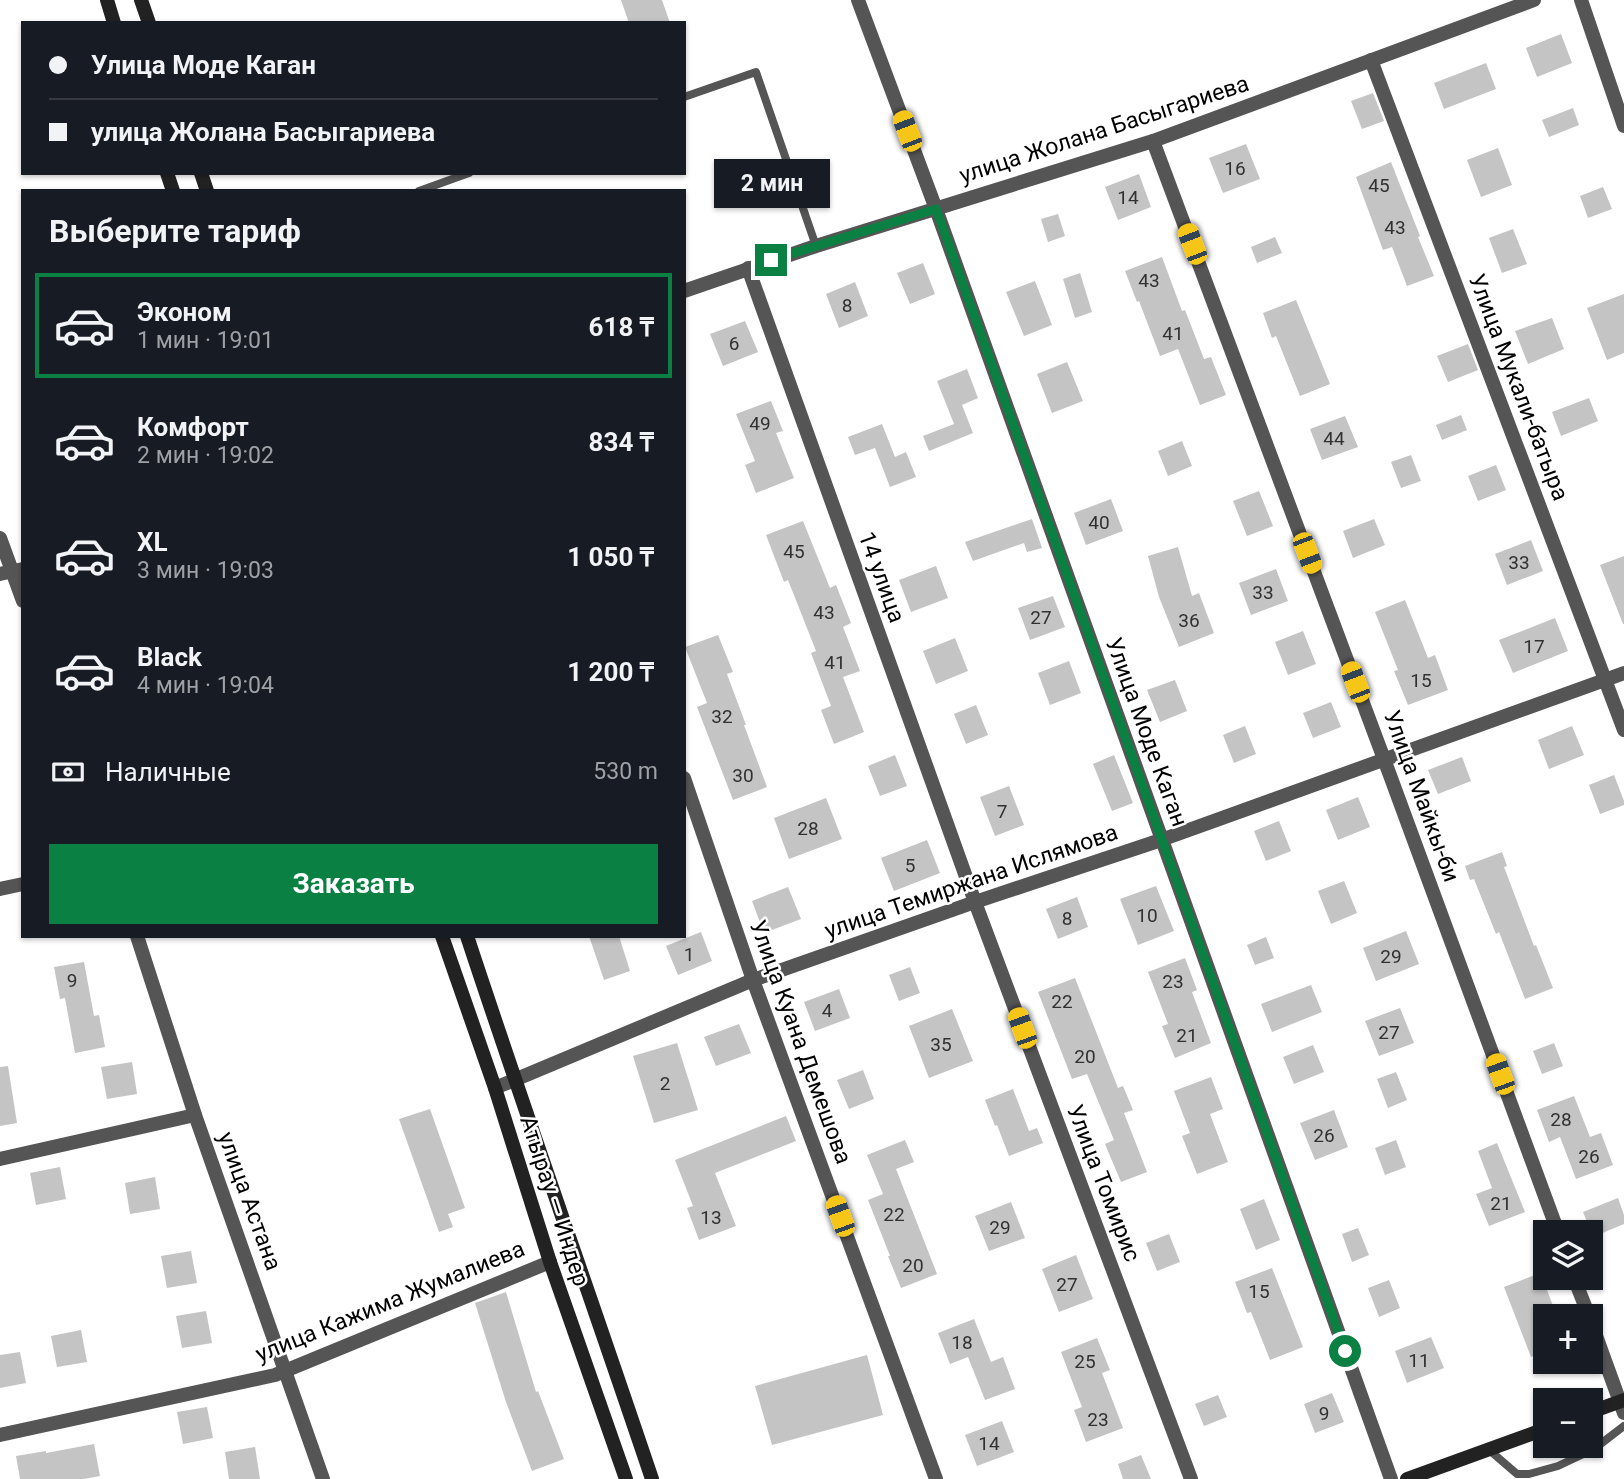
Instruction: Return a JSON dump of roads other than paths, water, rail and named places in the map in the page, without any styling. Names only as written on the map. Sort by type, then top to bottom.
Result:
[{"type":"main road","points":[[107,0],[113,21]]},
{"type":"main road","points":[[141,0],[148,21]]},
{"type":"main road","name":"Атырау — Индер","points":[[443,938],[495,1088],[550,1262],[626,1479]]},
{"type":"main road","name":"Атырау — Индер","points":[[468,938],[652,1479]]},
{"type":"main road","points":[[1603,1409],[1623,1405]]},
{"type":"main road","points":[[1407,1479],[1533,1433]]},
{"type":"street","name":"Улица Моде Каган","points":[[858,0],[936,209],[1391,1479]]},
{"type":"street","name":"улица Жолана Басыгариева","points":[[686,290],[816,246],[1153,141],[1534,0]]},
{"type":"street","points":[[1581,0],[1624,126]]},
{"type":"street","name":"Улица Мукали-батыра","points":[[1371,60],[1624,730]]},
{"type":"street","name":"Улица Майкы-би","points":[[1153,141],[1554,1220]]},
{"type":"street","name":"14 улица","points":[[748,268],[975,902]]},
{"type":"street","points":[[0,537],[21,596]]},
{"type":"street","name":"улица Темиржана Ислямова","points":[[495,1088],[753,980],[1161,840],[1624,673]]},
{"type":"street","name":"Улица Куана Демешова","points":[[686,784],[753,980],[936,1479]]},
{"type":"street","points":[[0,889],[21,884]]},
{"type":"street","name":"Улица Томирис","points":[[975,902],[1191,1479]]},
{"type":"street","name":"улица Астана","points":[[137,938],[195,1115],[323,1479]]},
{"type":"street","points":[[0,1158],[195,1115]]},
{"type":"street","name":"улица Кажима Жумалиева","points":[[0,1436],[275,1375],[550,1262]]},
{"type":"street","points":[[1603,1353],[1623,1405]]},
{"type":"lane","points":[[686,96],[756,72],[816,246]]},
{"type":"lane","points":[[425,189],[463,175]]},
{"type":"lane","points":[[1488,1450],[1517,1474],[1529,1474],[1558,1466],[1594,1449],[1624,1426]]}]
